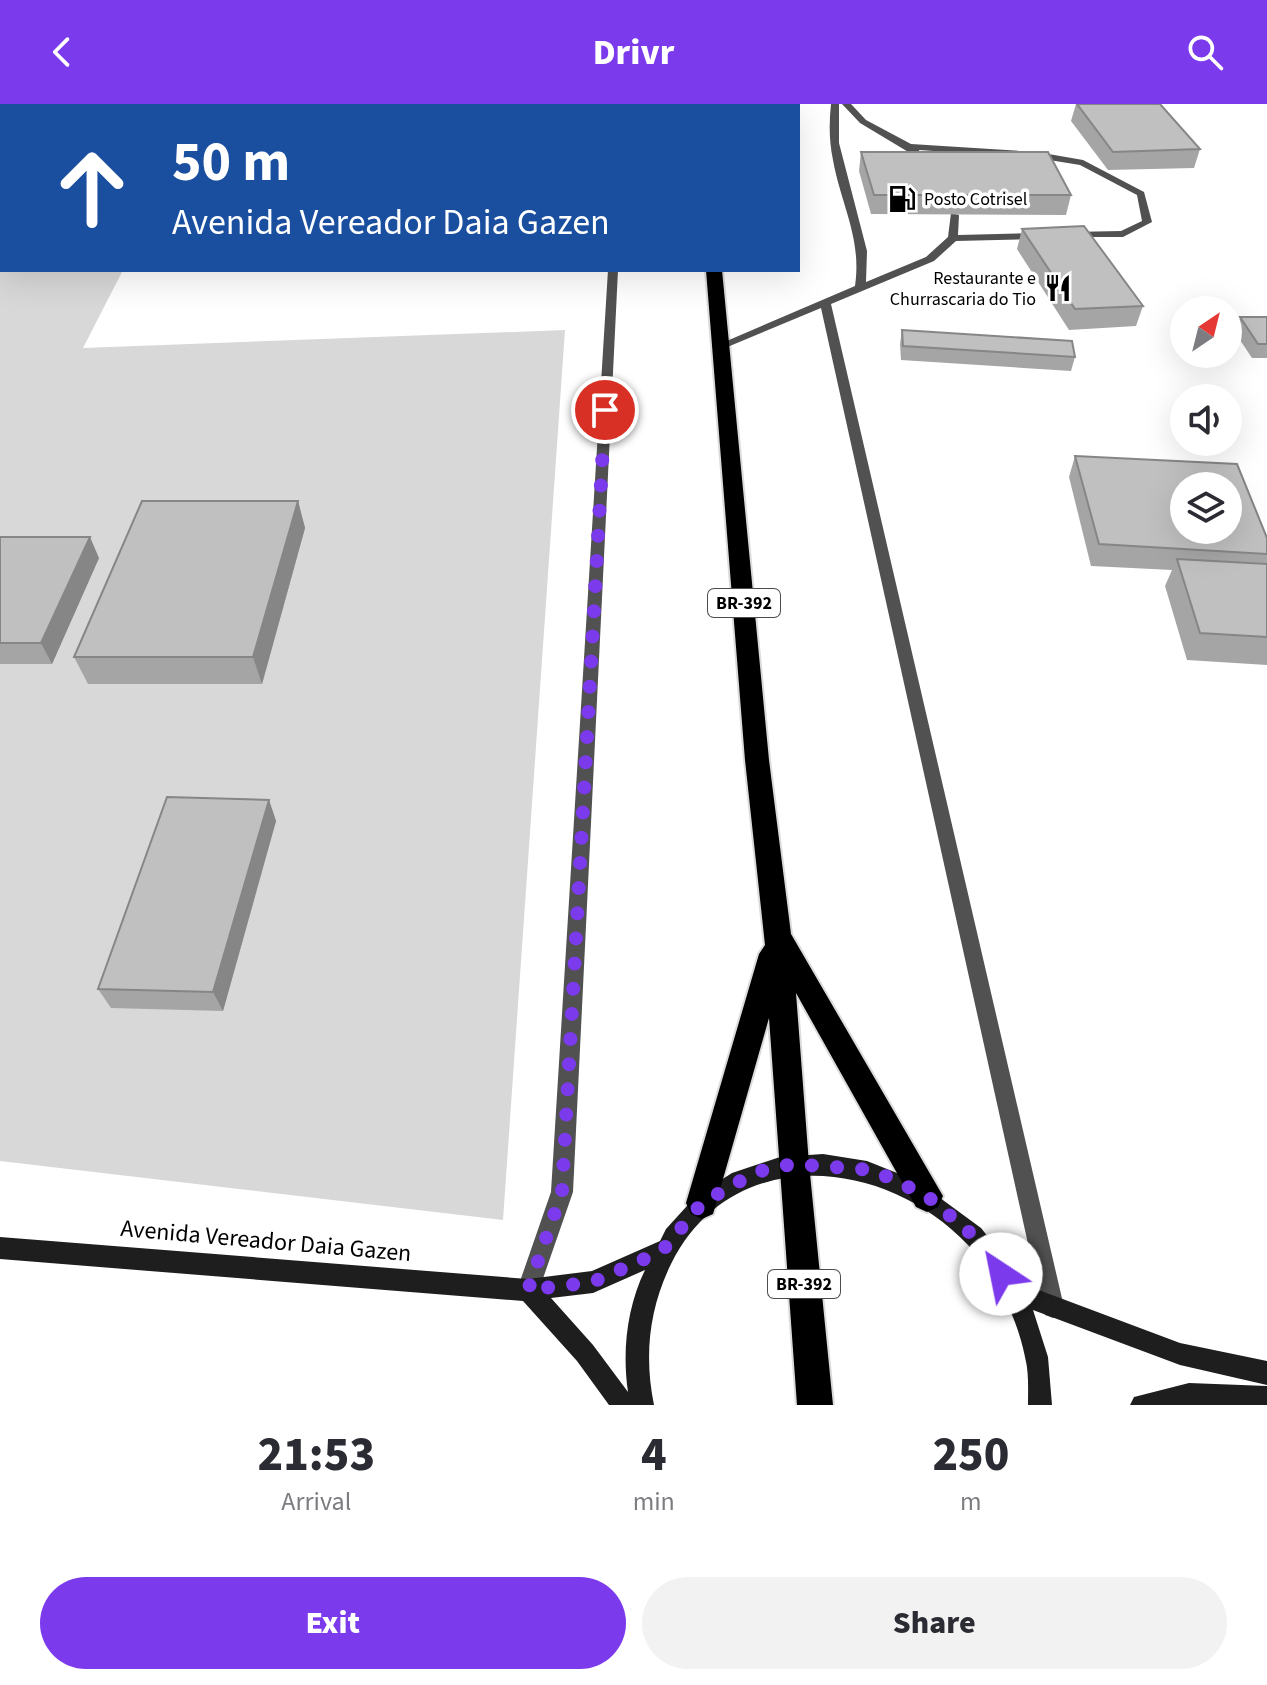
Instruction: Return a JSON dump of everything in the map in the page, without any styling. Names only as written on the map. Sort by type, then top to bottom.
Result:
[{"type":"highway","name":"BR-392","points":[[714,272],[757,760],[778,936],[793,1164],[815,1405]]},
{"type":"highway","points":[[778,936],[927,1196]]},
{"type":"highway","points":[[702,1203],[778,936]]},
{"type":"main road","points":[[642,1405],[636,1378],[639,1316],[662,1251],[702,1203],[756,1172],[793,1164],[873,1170],[927,1196],[976,1238],[1013,1292],[1037,1357],[1040,1405]]},
{"type":"main road","name":"Avenida Vereador Daia Gazen","points":[[0,1248],[528,1290],[593,1282],[662,1251]]},
{"type":"main road","points":[[528,1290],[585,1353],[623,1405]]},
{"type":"main road","points":[[1013,1292],[1180,1354],[1267,1373]]},
{"type":"main road","points":[[1142,1405],[1189,1395],[1267,1398]]},
{"type":"lane","points":[[835,104],[831,128],[838,175],[863,254],[860,289]]},
{"type":"lane","points":[[846,104],[867,127],[909,147],[928,163]]},
{"type":"lane","points":[[909,147],[1037,155],[1083,163],[1141,194],[1147,222],[1123,234],[1061,235]]},
{"type":"lane","points":[[953,238],[954,215]]},
{"type":"lane","points":[[721,346],[826,305],[930,259],[953,238],[1046,236]]},
{"type":"lane","points":[[528,1290],[562,1192],[613,272]]},
{"type":"lane","points":[[826,305],[1053,1307]]},
{"type":"shaded area","points":[[0,272],[122,272],[83,348],[565,330],[503,1220],[0,1161]]},
{"type":"building","points":[[1077,104],[1160,104],[1200,149],[1113,152]]},
{"type":"building","points":[[861,152],[1048,152],[1071,195],[874,195]]},
{"type":"building","points":[[1084,226],[1143,306],[1075,309],[1022,229]]},
{"type":"building","points":[[1242,317],[1267,317],[1267,344],[1258,344]]},
{"type":"building","points":[[902,330],[1072,341],[1075,357],[903,346]]},
{"type":"building","points":[[1075,456],[1237,464],[1240,472],[1170,472],[1170,544],[1242,544],[1242,476],[1267,538],[1267,554],[1099,544]]},
{"type":"building","points":[[142,501],[298,501],[253,657],[74,657]]},
{"type":"building","points":[[0,537],[90,537],[41,643],[0,643]]},
{"type":"building","points":[[1177,559],[1267,564],[1267,637],[1200,633]]},
{"type":"building","points":[[167,797],[269,800],[213,992],[98,989]]},
{"type":"place","name":"Posto Cotrisel","points":[[902,199]]},
{"type":"place","name":"Restaurante e Churrascaria do Tio","points":[[1058,288]]},
{"type":"route","points":[[605,410],[562,1192],[528,1290],[593,1282],[662,1251],[702,1203],[756,1172],[793,1164],[873,1170],[927,1196],[976,1238],[1001,1274]]}]
